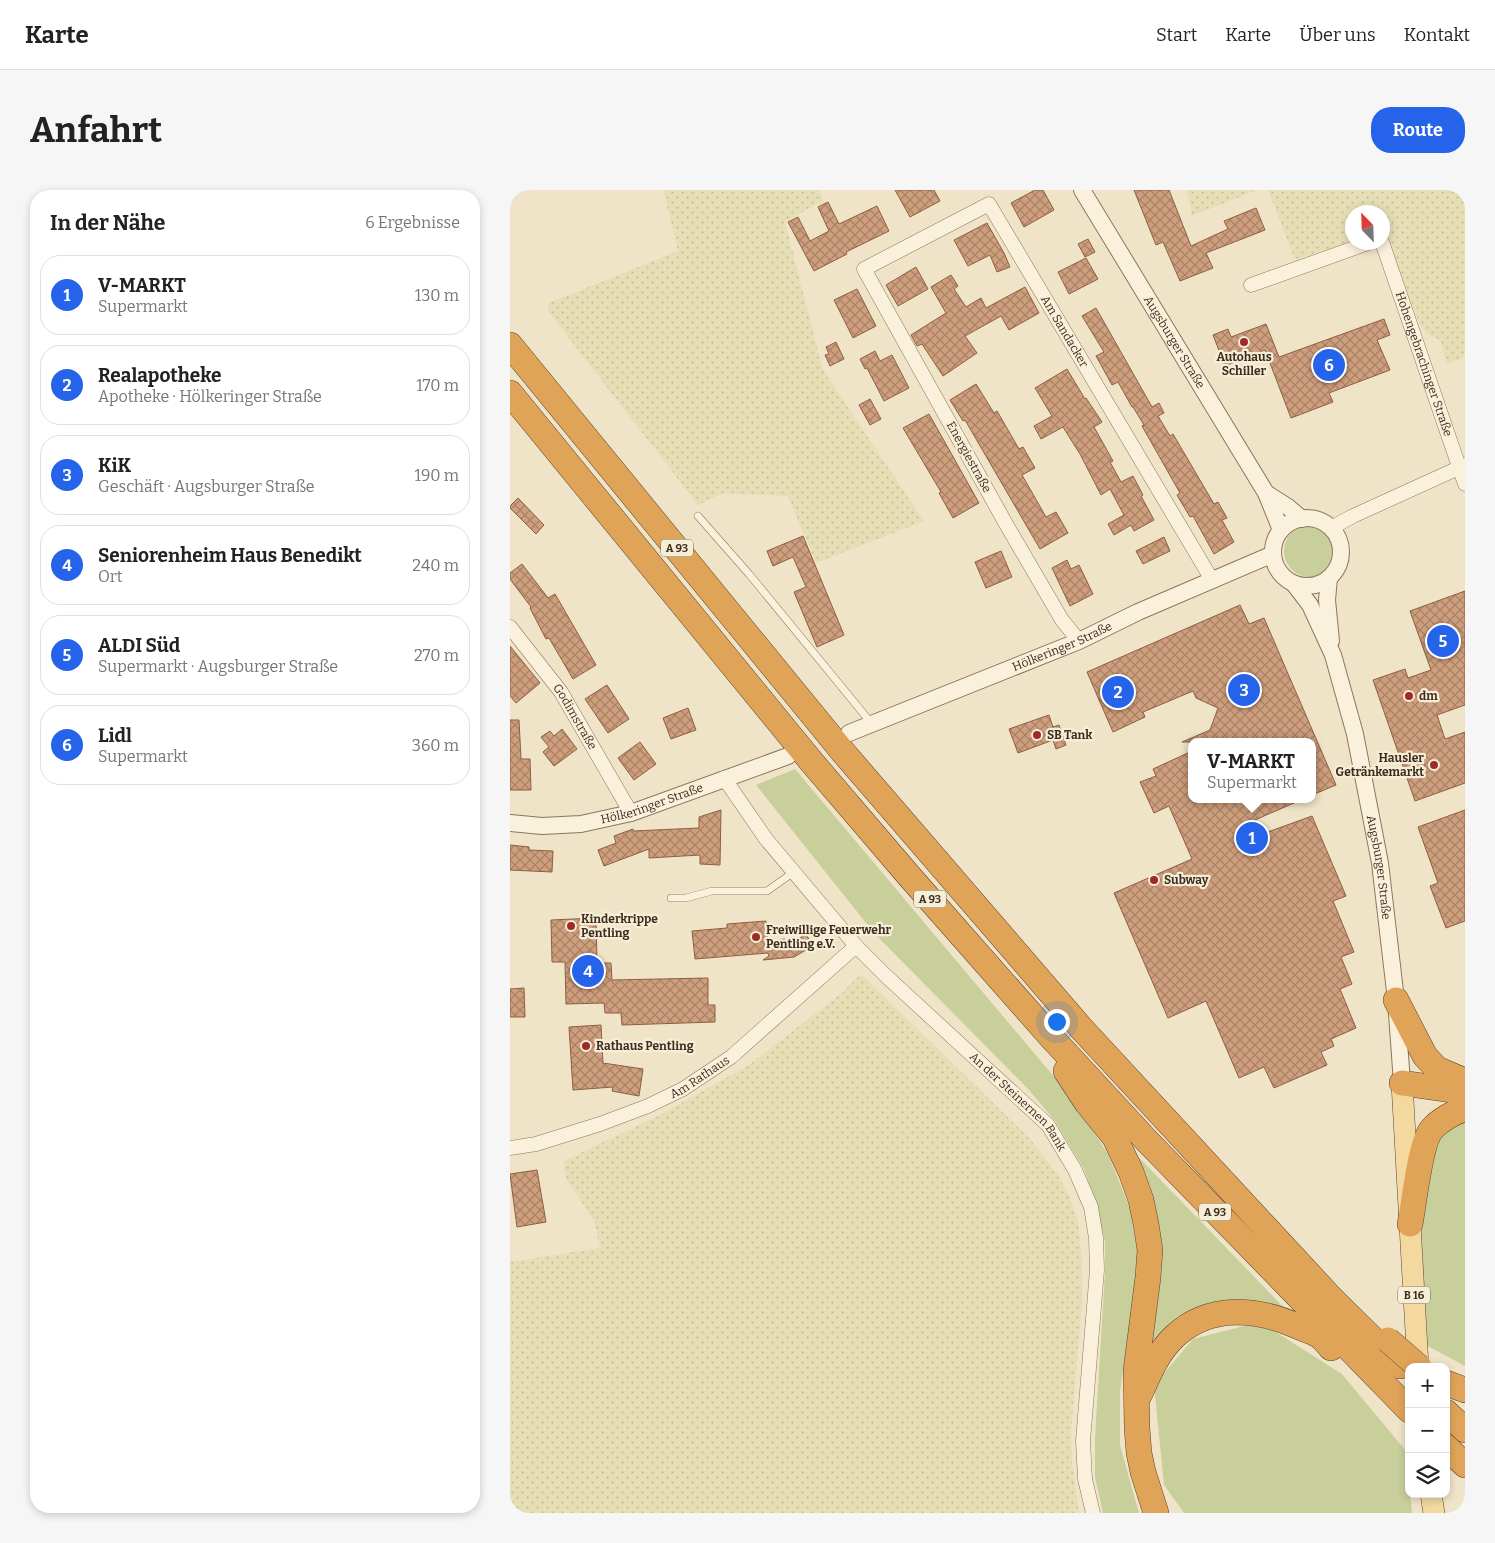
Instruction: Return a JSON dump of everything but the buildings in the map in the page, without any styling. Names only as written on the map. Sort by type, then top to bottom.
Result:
[{"type":"highway","name":"A 93","points":[[510,345],[837,744],[1056,998],[1182,1138],[1331,1298],[1353,1303],[1388,1347]]},
{"type":"highway","name":"A 93","points":[[510,393],[810,760],[910,877],[1148,1142],[1395,1397]]},
{"type":"highway","points":[[1396,1000],[1425,1056],[1437,1069],[1465,1081]]},
{"type":"highway","points":[[1052,1037],[1057,1059],[1115,1138],[1131,1172],[1141,1200],[1150,1250],[1136,1371],[1139,1453],[1149,1495],[1156,1513]]},
{"type":"highway","points":[[1402,1083],[1465,1092]]},
{"type":"highway","points":[[1410,1224],[1424,1144],[1431,1129],[1444,1119],[1465,1109]]},
{"type":"highway","points":[[1137,1401],[1150,1371],[1164,1348],[1175,1336],[1200,1321],[1228,1312],[1241,1311],[1270,1316],[1318,1335],[1361,1378],[1395,1397]]},
{"type":"highway","points":[[1388,1347],[1413,1363]]},
{"type":"highway","points":[[1388,1347],[1405,1369]]},
{"type":"highway","points":[[1450,1384],[1465,1390]]},
{"type":"main road","name":"B 16","points":[[1402,1083],[1419,1363]]},
{"type":"main road","points":[[1432,1498],[1434,1513]]},
{"type":"street","name":"Augsburger Straße","points":[[1082,190],[1266,493],[1281,530]]},
{"type":"street","name":"Am Sandacker","points":[[864,270],[989,204],[1212,580]]},
{"type":"street","points":[[1250,284],[1348,250]]},
{"type":"street","name":"Hohengebrachinger Straße","points":[[1385,250],[1428,376],[1462,467],[1465,484]]},
{"type":"street","name":"Energiestraße","points":[[864,270],[1006,524],[1062,620],[1079,641]]},
{"type":"street","points":[[1331,528],[1360,512],[1462,467]]},
{"type":"street","name":"Augsburger Straße","points":[[1266,493],[1288,507],[1302,519]]},
{"type":"street","points":[[1302,519],[1323,522],[1331,528],[1338,537],[1341,559],[1337,570],[1329,578],[1312,586],[1303,586],[1294,584],[1279,572],[1273,554],[1274,545],[1281,530],[1294,521],[1302,519]]},
{"type":"street","name":"Hölkeringer Straße","points":[[849,733],[1079,641],[1138,612],[1273,554]]},
{"type":"street","name":"Augsburger Straße","points":[[1329,578],[1327,600],[1333,655]]},
{"type":"street","name":"Augsburger Straße","points":[[1294,584],[1310,605],[1333,655],[1355,734],[1380,864],[1396,1000],[1402,1083]]},
{"type":"street","name":"Godimstraße","points":[[510,627],[561,692],[631,813]]},
{"type":"street","name":"Hölkeringer Straße","points":[[510,823],[542,826],[581,824],[631,813],[788,756]]},
{"type":"street","name":"An der Steinernen Bank","points":[[724,778],[766,839],[856,946],[1048,1125],[1062,1147],[1084,1190],[1090,1207],[1096,1238],[1096,1270],[1083,1441],[1085,1479],[1093,1513]]},
{"type":"street","name":"Am Rathaus","points":[[510,1148],[536,1144],[600,1124],[648,1106],[683,1089],[731,1057],[856,946]]},
{"type":"lane","points":[[698,516],[749,574],[872,724]]},
{"type":"lane","points":[[672,898],[686,898],[712,891],[766,891],[794,872]]},
{"type":"shaded area","points":[[663,190],[820,190],[823,201],[785,222],[823,370],[924,521],[816,563],[788,496],[723,493],[698,505],[548,311],[549,303],[678,251]]},
{"type":"shaded area","points":[[1187,190],[1257,190],[1192,216]]},
{"type":"shaded area","points":[[1268,190],[1465,190],[1465,357],[1446,364],[1442,344],[1427,334],[1419,323],[1390,246],[1390,205],[1345,205],[1345,243],[1295,260]]},
{"type":"shaded area","points":[[861,974],[1029,1138],[1058,1175],[1070,1198],[1078,1221],[1082,1259],[1082,1301],[1071,1432],[1072,1463],[1079,1513],[510,1513],[510,1262],[600,1248],[594,1221],[565,1177],[564,1161],[654,1118],[746,1067],[842,993]]},
{"type":"green space","points":[[1305,525],[1315,525],[1324,529],[1332,537],[1336,551],[1332,565],[1324,573],[1315,577],[1305,577],[1296,573],[1288,565],[1284,556],[1284,546],[1288,537],[1296,529]]},
{"type":"green space","points":[[795,769],[1066,1091],[1108,1154],[1129,1206],[1138,1253],[1136,1285],[1120,1391],[1120,1445],[1139,1513],[1103,1513],[1095,1477],[1095,1438],[1105,1272],[1105,1242],[1097,1205],[1084,1169],[1055,1121],[1029,1090],[874,933],[756,785]]},
{"type":"green space","points":[[1465,1116],[1465,1366],[1426,1345],[1420,1210],[1430,1142]]},
{"type":"green space","points":[[1125,1143],[1292,1316],[1238,1305],[1144,1365],[1154,1301]]},
{"type":"green space","points":[[1260,1322],[1342,1374],[1405,1450],[1405,1498],[1411,1498],[1412,1513],[1184,1513],[1164,1485],[1154,1385],[1193,1339]]},
{"type":"place","name":"Autohaus Schiller","points":[[1244,342]]},
{"type":"place","name":"Lidl","points":[[1329,365]]},
{"type":"place","name":"ALDI Süd","points":[[1443,641]]},
{"type":"place","name":"KiK","points":[[1244,690]]},
{"type":"place","name":"Realapotheke","points":[[1118,692]]},
{"type":"place","name":"dm","points":[[1409,696]]},
{"type":"place","name":"SB Tank","points":[[1037,735]]},
{"type":"place","name":"Hausler Getränkemarkt","points":[[1434,765]]},
{"type":"place","name":"V-MARKT","points":[[1252,838]]},
{"type":"place","name":"Subway","points":[[1154,880]]},
{"type":"place","name":"Kinderkrippe Pentling","points":[[571,926]]},
{"type":"place","name":"Freiwillige Feuerwehr Pentling e.V.","points":[[756,937]]},
{"type":"place","name":"Seniorenheim Haus Benedikt","points":[[588,971]]},
{"type":"place","name":"Rathaus Pentling","points":[[586,1046]]}]
